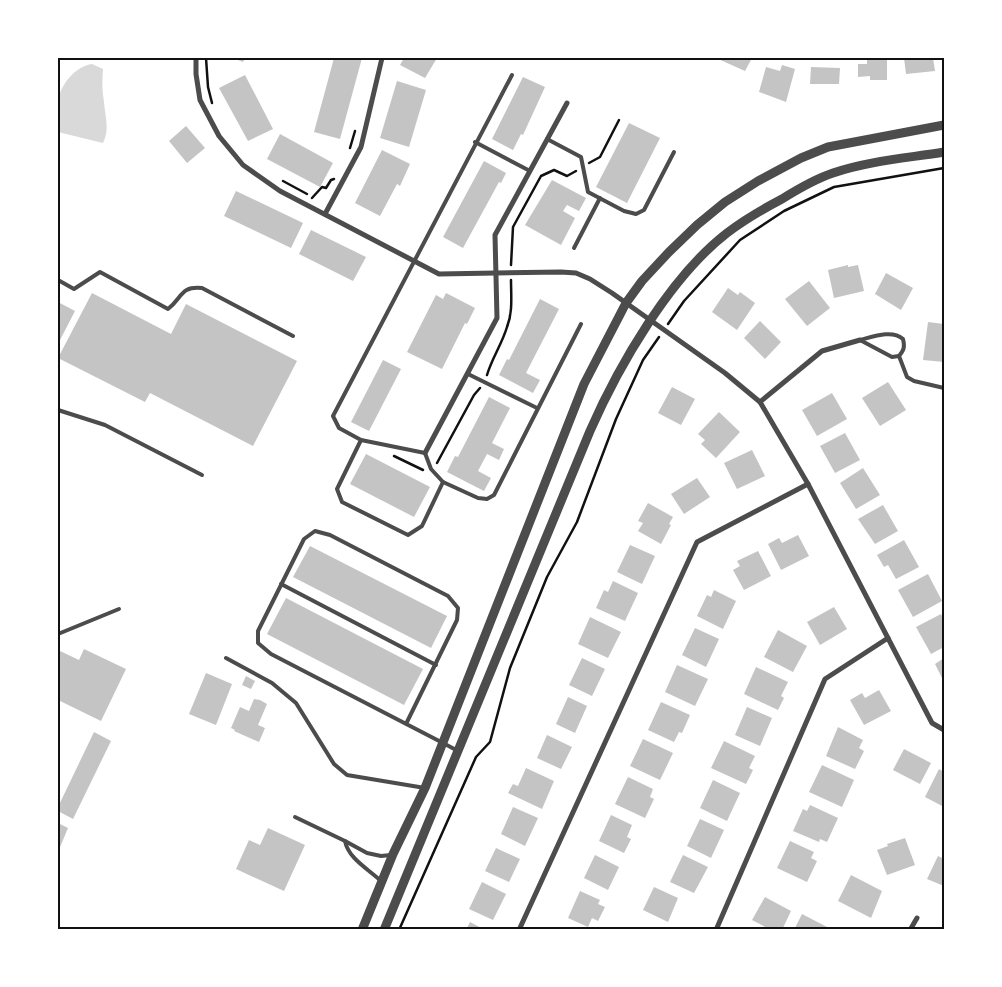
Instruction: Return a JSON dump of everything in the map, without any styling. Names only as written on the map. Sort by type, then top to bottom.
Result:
[{"type":"street","points":[[196,58],[196,74],[200,100],[218,136],[244,165],[280,191],[440,274],[576,273],[590,279],[725,372],[760,402],[808,484],[932,723],[944,730]]},
{"type":"street","points":[[325,214],[361,147],[382,58]]},
{"type":"street","points":[[425,453],[497,318],[495,235],[566,103]]},
{"type":"street","points":[[362,930],[393,854],[425,788],[584,384],[626,303],[662,260],[697,225],[725,202],[758,181],[801,158],[828,147],[944,125]]},
{"type":"street","points":[[384,930],[606,396],[651,320],[679,282],[701,257],[727,233],[806,185],[832,173],[861,166],[944,152]]},
{"type":"street","points":[[760,402],[822,351],[860,340]]},
{"type":"street","points":[[519,930],[697,542],[808,484]]},
{"type":"street","points":[[716,930],[825,679],[888,638]]},
{"type":"street","points":[[910,930],[917,918]]},
{"type":"lane","points":[[512,75],[332,416],[339,428],[361,440],[425,453],[431,468],[443,482],[478,498],[487,499],[494,495],[581,324]]},
{"type":"lane","points":[[547,139],[581,158],[588,192],[624,211],[636,214],[644,210],[674,152]]},
{"type":"lane","points":[[475,142],[530,171]]},
{"type":"lane","points":[[574,248],[600,198]]},
{"type":"lane","points":[[58,280],[74,289],[100,272],[168,308],[190,287],[202,288],[293,336]]},
{"type":"lane","points":[[860,340],[895,334],[903,339],[904,346],[899,356]]},
{"type":"lane","points":[[860,340],[892,356],[899,356]]},
{"type":"lane","points":[[899,356],[907,377],[914,381],[944,388]]},
{"type":"lane","points":[[468,374],[538,408]]},
{"type":"lane","points":[[58,410],[105,425],[202,475]]},
{"type":"lane","points":[[361,440],[337,489],[342,502],[408,535],[422,526],[443,482]]},
{"type":"lane","points":[[406,724],[457,620],[458,608],[448,596],[330,535],[315,531],[304,539],[281,584],[258,631],[258,643],[271,654],[442,743],[458,750]]},
{"type":"lane","points":[[281,584],[436,664]]},
{"type":"lane","points":[[58,634],[119,609]]},
{"type":"lane","points":[[226,658],[272,683],[296,703],[334,764],[347,775],[425,788]]},
{"type":"lane","points":[[295,817],[367,853],[381,856],[393,854]]},
{"type":"lane","points":[[345,841],[346,849],[354,858],[382,882]]},
{"type":"path","points":[[206,58],[208,87],[213,105]]},
{"type":"path","points":[[348,154],[355,128]]},
{"type":"path","points":[[399,930],[476,757],[490,742],[510,668],[547,577],[577,522],[616,419],[643,360],[684,301],[740,240],[784,211],[834,187],[944,168]]},
{"type":"path","points":[[282,181],[312,197],[322,187],[326,188],[338,173]]},
{"type":"shaded area","points":[[92,64],[103,69],[107,128],[103,143],[58,132],[57,104],[62,88],[80,68]]},
{"type":"building","points":[[233,58],[245,58],[243,62]]},
{"type":"building","points":[[334,58],[362,58],[340,139],[314,132]]},
{"type":"building","points":[[404,58],[437,58],[425,78],[400,65]]},
{"type":"building","points":[[716,58],[752,58],[745,71]]},
{"type":"building","points":[[904,58],[933,58],[935,71],[906,74]]},
{"type":"building","points":[[867,60],[887,60],[887,80],[870,80],[870,76],[858,77],[858,64],[867,64]]},
{"type":"building","points":[[782,65],[795,69],[786,102],[759,92],[766,67],[780,71]]},
{"type":"building","points":[[811,67],[840,68],[839,84],[810,84]]},
{"type":"building","points":[[245,75],[273,129],[248,141],[219,88]]},
{"type":"building","points":[[523,77],[545,87],[523,135],[521,134],[513,150],[492,139]]},
{"type":"building","points":[[397,81],[426,90],[409,147],[380,138]]},
{"type":"building","points":[[629,123],[660,138],[627,203],[596,187]]},
{"type":"building","points":[[186,126],[205,148],[187,163],[169,141]]},
{"type":"building","points":[[280,134],[333,163],[320,187],[267,159]]},
{"type":"building","points":[[382,150],[410,164],[400,186],[397,184],[380,216],[355,203]]},
{"type":"building","points":[[484,161],[506,173],[501,183],[499,182],[463,248],[443,237]]},
{"type":"building","points":[[552,180],[586,198],[579,211],[567,205],[563,211],[575,218],[561,245],[525,225]]},
{"type":"building","points":[[236,191],[303,223],[291,248],[224,216]]},
{"type":"building","points":[[311,230],[366,257],[353,281],[299,254]]},
{"type":"building","points":[[848,265],[848,267],[858,265],[864,291],[834,298],[828,270]]},
{"type":"building","points":[[886,273],[913,288],[901,310],[875,294]]},
{"type":"building","points":[[809,281],[830,308],[807,326],[785,299]]},
{"type":"building","points":[[728,288],[738,295],[740,292],[755,303],[737,330],[712,312]]},
{"type":"building","points":[[92,293],[171,334],[186,304],[297,361],[253,446],[150,393],[145,402],[58,358]]},
{"type":"building","points":[[446,293],[475,308],[467,324],[465,323],[442,369],[407,352],[436,295],[443,299]]},
{"type":"building","points":[[540,299],[559,309],[526,373],[540,380],[533,393],[499,375],[507,359],[509,360]]},
{"type":"building","points":[[58,302],[75,311],[58,344]]},
{"type":"building","points":[[760,321],[781,342],[765,359],[744,338]]},
{"type":"building","points":[[928,322],[944,324],[944,362],[923,360]]},
{"type":"building","points":[[383,360],[401,369],[369,431],[351,422]]},
{"type":"building","points":[[888,382],[906,410],[880,426],[862,398]]},
{"type":"building","points":[[672,387],[695,399],[681,425],[658,413]]},
{"type":"building","points":[[832,393],[847,419],[817,436],[802,410]]},
{"type":"building","points":[[489,397],[510,408],[492,443],[504,449],[499,460],[487,454],[478,471],[491,478],[484,491],[447,472],[455,456],[458,457]]},
{"type":"building","points":[[719,412],[740,432],[716,458],[701,444],[705,440],[698,434]]},
{"type":"building","points":[[845,433],[860,460],[835,473],[820,446]]},
{"type":"building","points":[[752,450],[765,476],[737,489],[724,463]]},
{"type":"building","points":[[366,454],[430,487],[414,517],[350,484]]},
{"type":"building","points":[[863,468],[880,495],[856,509],[840,483]]},
{"type":"building","points":[[697,478],[710,497],[684,514],[671,494]]},
{"type":"building","points":[[648,503],[673,517],[661,544],[638,531],[643,523],[638,521]]},
{"type":"building","points":[[883,505],[898,531],[875,544],[858,519]]},
{"type":"building","points":[[798,535],[809,556],[781,570],[768,544],[779,538],[782,543]]},
{"type":"building","points":[[904,540],[919,567],[896,579],[888,565],[884,567],[877,555]]},
{"type":"building","points":[[630,545],[655,556],[642,584],[617,572]]},
{"type":"building","points":[[310,546],[447,616],[431,648],[293,577]]},
{"type":"building","points":[[758,551],[771,576],[744,590],[733,570],[740,566],[737,561]]},
{"type":"building","points":[[928,574],[942,601],[913,617],[898,590]]},
{"type":"building","points":[[613,581],[638,593],[625,621],[596,608],[604,590],[608,592]]},
{"type":"building","points":[[714,590],[736,601],[723,629],[697,616],[707,595],[711,597]]},
{"type":"building","points":[[286,598],[423,669],[404,705],[267,634]]},
{"type":"building","points":[[834,607],[847,629],[820,645],[807,622]]},
{"type":"building","points":[[941,614],[944,621],[944,647],[931,654],[916,627]]},
{"type":"building","points":[[590,617],[621,632],[608,658],[578,644]]},
{"type":"building","points":[[695,628],[719,639],[706,667],[682,655]]},
{"type":"building","points":[[778,630],[807,646],[793,672],[764,657]]},
{"type":"building","points":[[84,649],[126,669],[101,721],[58,700],[58,650],[79,660]]},
{"type":"building","points":[[582,658],[605,669],[592,696],[569,685]]},
{"type":"building","points":[[944,658],[944,682],[935,664]]},
{"type":"building","points":[[677,665],[708,679],[695,706],[665,692]]},
{"type":"building","points":[[756,667],[788,682],[781,696],[784,698],[778,710],[744,694]]},
{"type":"building","points":[[206,673],[232,684],[216,725],[189,714]]},
{"type":"building","points":[[246,676],[255,681],[251,689],[242,685]]},
{"type":"building","points":[[879,690],[891,711],[864,725],[850,700],[862,693],[865,698]]},
{"type":"building","points":[[568,697],[587,706],[575,733],[556,724]]},
{"type":"building","points":[[254,699],[267,704],[258,725],[265,728],[259,742],[231,728],[240,707],[249,711]]},
{"type":"building","points":[[661,702],[690,715],[682,733],[679,732],[674,742],[648,730]]},
{"type":"building","points":[[747,707],[772,718],[760,746],[735,735]]},
{"type":"building","points":[[838,727],[863,740],[859,748],[864,751],[855,769],[826,756]]},
{"type":"building","points":[[94,732],[111,741],[73,819],[58,811],[58,807]]},
{"type":"building","points":[[547,735],[572,747],[561,769],[537,758]]},
{"type":"building","points":[[643,739],[673,753],[660,780],[630,766]]},
{"type":"building","points":[[724,741],[755,756],[749,768],[753,770],[746,784],[711,768]]},
{"type":"building","points":[[904,749],[931,763],[920,784],[893,770]]},
{"type":"building","points":[[822,765],[854,780],[842,807],[809,792]]},
{"type":"building","points":[[526,768],[554,781],[542,809],[508,793],[513,784],[518,786]]},
{"type":"building","points":[[939,769],[944,772],[944,807],[925,797]]},
{"type":"building","points":[[628,777],[653,789],[650,797],[654,799],[645,818],[615,804]]},
{"type":"building","points":[[713,780],[740,793],[727,821],[700,808]]},
{"type":"building","points":[[810,805],[838,818],[827,842],[820,839],[819,842],[793,831],[803,809],[807,811]]},
{"type":"building","points":[[513,807],[538,818],[525,846],[501,834]]},
{"type":"building","points":[[611,815],[632,825],[627,837],[631,839],[624,853],[599,841]]},
{"type":"building","points":[[700,819],[724,830],[711,858],[687,846]]},
{"type":"building","points":[[58,823],[68,828],[58,852]]},
{"type":"building","points":[[268,828],[305,845],[284,891],[236,869],[249,840],[260,845]]},
{"type":"building","points":[[905,838],[915,865],[887,875],[877,850],[888,846],[887,844]]},
{"type":"building","points":[[790,841],[814,852],[811,858],[817,861],[807,882],[777,868]]},
{"type":"building","points":[[496,848],[520,859],[509,882],[485,871]]},
{"type":"building","points":[[595,855],[619,867],[608,890],[584,878]]},
{"type":"building","points":[[683,855],[708,867],[694,893],[670,882]]},
{"type":"building","points":[[938,856],[944,859],[944,886],[927,879]]},
{"type":"building","points":[[851,875],[882,891],[871,918],[838,901]]},
{"type":"building","points":[[482,882],[506,894],[493,920],[469,909]]},
{"type":"building","points":[[654,887],[678,898],[668,922],[643,910]]},
{"type":"building","points":[[580,891],[600,900],[598,904],[605,907],[598,921],[592,918],[588,927],[568,918]]},
{"type":"building","points":[[765,897],[791,911],[782,930],[771,930],[752,920]]},
{"type":"building","points":[[802,914],[829,928],[829,930],[794,930]]},
{"type":"building","points":[[470,922],[485,930],[466,930]]}]
